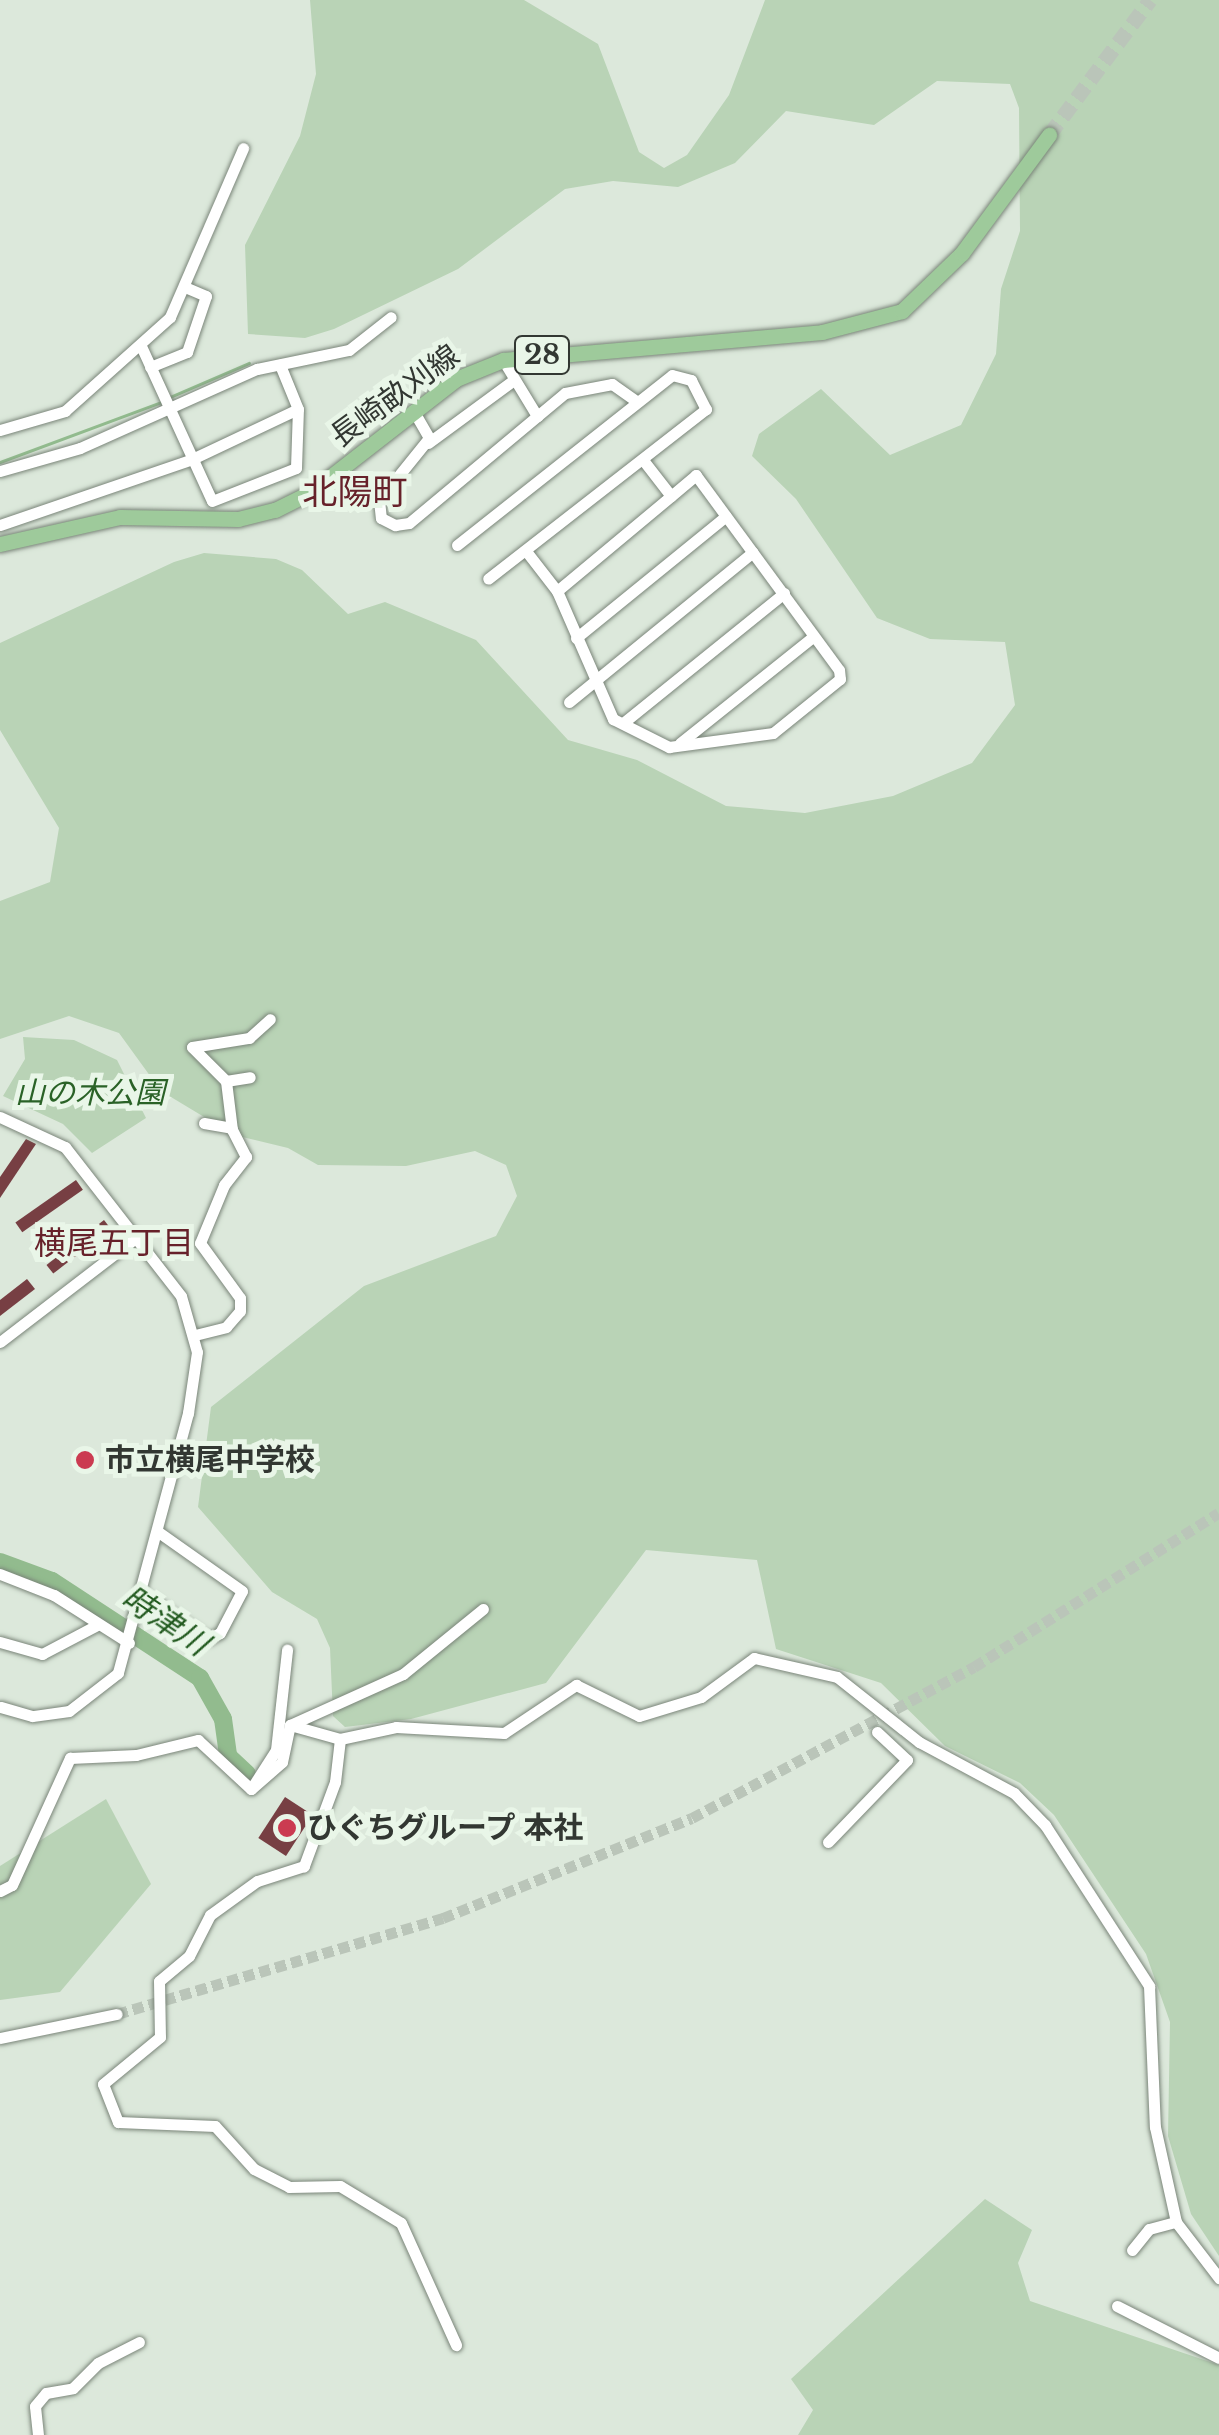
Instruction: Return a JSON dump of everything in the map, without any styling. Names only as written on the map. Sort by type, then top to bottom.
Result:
[{"type":"main road","name":"長崎畝刈線","points":[[0,544],[120,518],[238,518],[275,510],[311,492],[412,410],[456,380],[502,360],[822,332],[902,311],[962,253],[1048,135]]},
{"type":"street","points":[[0,430],[65,411],[142,346],[185,287],[244,148]]},
{"type":"street","points":[[150,367],[187,352],[206,296],[185,287]]},
{"type":"street","points":[[0,471],[80,448],[168,408],[280,365],[348,350],[391,318]]},
{"type":"street","points":[[142,346],[212,502],[296,468],[298,409],[280,365]]},
{"type":"street","points":[[502,360],[510,382],[537,416]]},
{"type":"street","points":[[457,545],[672,375],[690,380],[708,404],[643,460],[488,579]]},
{"type":"street","points":[[510,382],[428,443],[379,500],[381,518],[395,526],[565,392],[612,384],[636,402]]},
{"type":"street","points":[[0,526],[190,460],[298,409]]},
{"type":"street","points":[[412,410],[428,443]]},
{"type":"street","points":[[643,460],[671,496]]},
{"type":"street","points":[[526,551],[557,591],[594,682],[623,723],[677,746],[773,733],[840,679],[814,636],[696,475],[557,591]]},
{"type":"street","points":[[576,638],[726,516]]},
{"type":"street","points":[[569,702],[752,552]]},
{"type":"street","points":[[623,723],[784,594]]},
{"type":"street","points":[[677,746],[814,636]]},
{"type":"street","points":[[196,1335],[226,1327],[240,1311],[240,1298],[200,1243],[224,1185],[246,1161],[232,1128],[226,1081],[192,1048],[248,1038],[270,1019]]},
{"type":"street","points":[[226,1081],[250,1078]]},
{"type":"street","points":[[0,1118],[65,1148],[181,1296],[196,1335],[195,1381],[118,1673],[69,1711],[32,1716],[0,1707]]},
{"type":"street","points":[[204,1123],[232,1128]]},
{"type":"street","points":[[0,1342],[137,1237]]},
{"type":"street","points":[[141,1592],[208,1639],[220,1634],[242,1592],[157,1531]]},
{"type":"street","points":[[0,1574],[54,1594],[129,1642]]},
{"type":"street","points":[[290,1725],[403,1674],[483,1609]]},
{"type":"street","points":[[0,1642],[42,1654],[97,1624]]},
{"type":"street","points":[[251,1789],[276,1750],[288,1650]]},
{"type":"street","points":[[290,1725],[340,1739],[396,1727],[504,1734],[576,1685],[639,1716],[658,1715],[701,1698],[754,1658],[837,1677],[919,1742],[1014,1794],[1045,1825],[1150,1986],[1154,2127],[1176,2222],[1219,2278]]},
{"type":"street","points":[[251,1789],[282,1762],[290,1725]]},
{"type":"street","points":[[828,1842],[907,1760],[876,1732]]},
{"type":"street","points":[[340,1739],[335,1782],[304,1866],[258,1881],[210,1915],[189,1956],[159,1980],[160,2037],[103,2084],[118,2122],[215,2126],[254,2169],[289,2187],[340,2186],[401,2223],[456,2345]]},
{"type":"street","points":[[0,1890],[12,1884],[70,1758],[136,1755],[198,1740],[222,1770],[251,1789]]},
{"type":"street","points":[[0,2038],[117,2014]]},
{"type":"street","points":[[1132,2250],[1149,2229],[1176,2222]]},
{"type":"street","points":[[1117,2306],[1219,2358]]},
{"type":"street","points":[[38,2435],[35,2406],[46,2394],[73,2388],[98,2362],[139,2342]]},
{"type":"green space","points":[[310,0],[524,0],[598,44],[639,152],[664,168],[687,155],[729,95],[765,0],[1219,0],[1219,2256],[1191,2214],[1168,2136],[1170,2022],[1146,1954],[1054,1815],[1020,1783],[945,1746],[881,1683],[776,1649],[757,1560],[646,1550],[546,1683],[411,1719],[345,1727],[333,1716],[330,1648],[317,1619],[272,1592],[198,1507],[211,1407],[364,1286],[496,1236],[517,1196],[506,1165],[475,1151],[406,1166],[318,1165],[288,1148],[234,1135],[161,1091],[119,1033],[69,1016],[0,1039],[0,901],[50,882],[59,828],[0,730],[0,643],[174,562],[204,553],[276,559],[302,570],[348,614],[385,602],[476,640],[568,740],[637,760],[726,806],[805,813],[893,796],[972,763],[1015,705],[1005,642],[930,639],[877,618],[796,499],[752,456],[759,434],[821,389],[890,455],[961,425],[996,354],[1001,289],[1020,231],[1019,108],[1010,84],[937,81],[874,125],[786,111],[735,163],[678,187],[613,181],[565,189],[458,269],[334,329],[305,338],[248,334],[245,245],[300,136],[316,74]]},
{"type":"green space","name":"山の木公園","points":[[23,1037],[74,1040],[117,1060],[146,1118],[92,1153],[63,1124],[3,1096],[25,1059]]},
{"type":"green space","points":[[106,1799],[151,1884],[60,1992],[0,2000],[0,1866]]},
{"type":"green space","points":[[985,2199],[1032,2230],[1018,2263],[1030,2301],[1219,2365],[1219,2435],[798,2435],[813,2410],[791,2379]]},
{"type":"building","points":[[26,1139],[36,1144],[0,1198],[0,1177]]},
{"type":"building","points":[[76,1180],[83,1190],[22,1232],[15,1222]]},
{"type":"building","points":[[104,1220],[111,1229],[53,1274],[46,1265]]},
{"type":"building","points":[[27,1279],[35,1289],[0,1316],[0,1300]]},
{"type":"building","name":"ひぐちグループ 本社","points":[[285,1797],[313,1815],[286,1856],[258,1838]]},
{"type":"waterway","points":[[168,398],[249,363]]},
{"type":"waterway","points":[[0,462],[161,402]]},
{"type":"waterway","name":"時津川","points":[[0,1562],[52,1581],[200,1678],[223,1719],[228,1756],[247,1774]]},
{"type":"tunnel","points":[[1049,135],[1150,0]]},
{"type":"tunnel","points":[[117,2014],[443,1918],[692,1818],[974,1667],[1219,1513]]},
{"type":"place","name":"市立横尾中学校","points":[[85,1460]]},
{"type":"place","name":"ひぐちグループ 本社","points":[[287,1828]]},
{"type":"district","name":"北陽町","points":[[355,492]]},
{"type":"district","name":"横尾五丁目","points":[[114,1243]]}]
